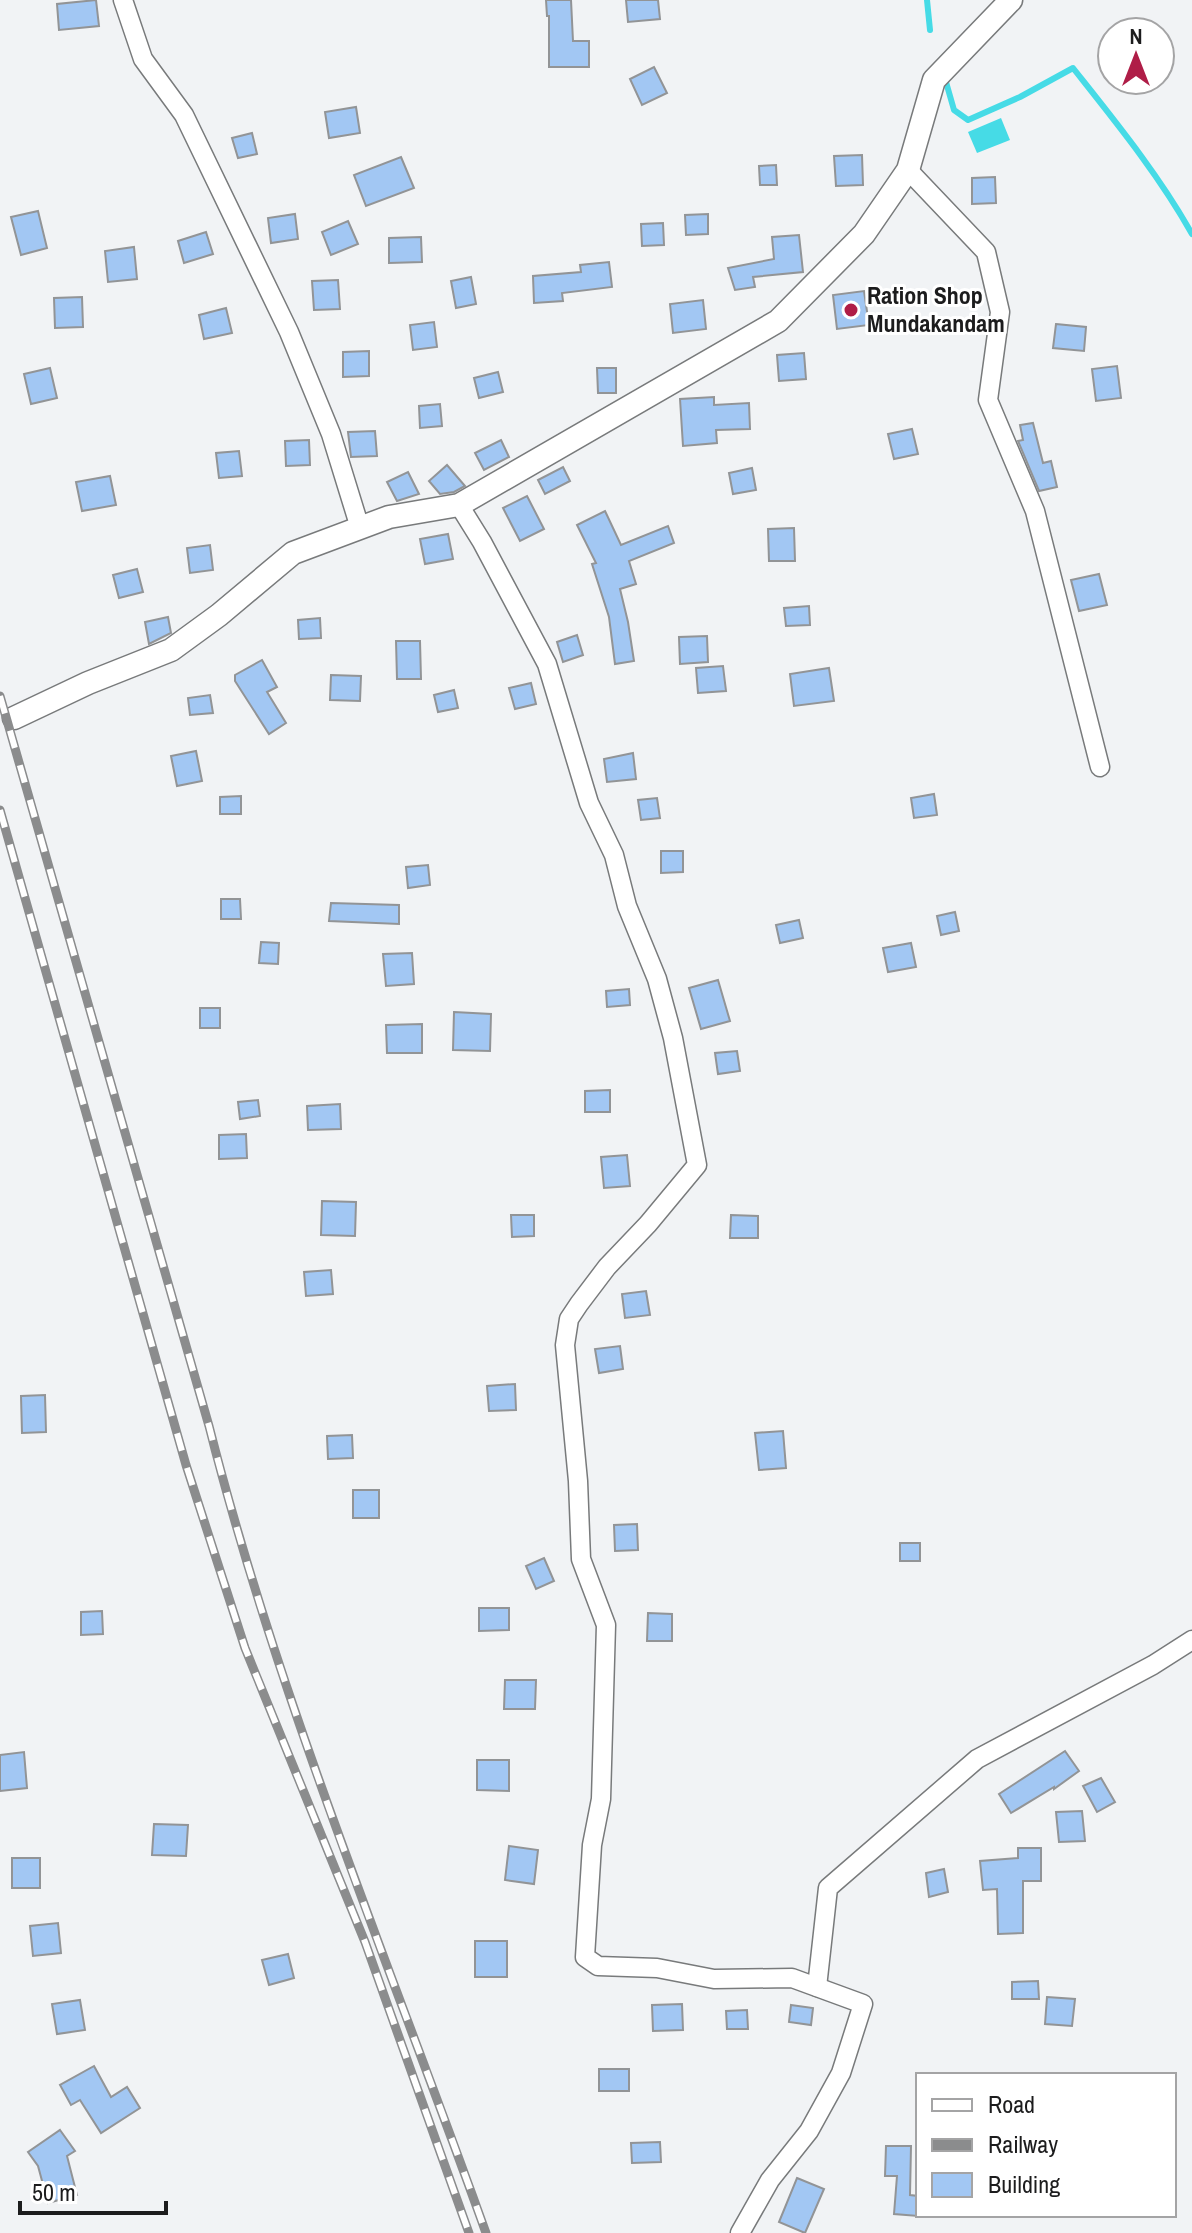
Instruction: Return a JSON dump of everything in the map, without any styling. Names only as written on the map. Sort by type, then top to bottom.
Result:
[{"type":"street","points":[[123,0],[143,59],[184,115],[289,332],[331,434],[360,528]]},
{"type":"street","points":[[7,720],[171,650],[219,615],[293,553],[389,517],[459,505],[778,321],[864,234],[908,170],[934,80],[1005,2]]},
{"type":"street","points":[[908,170],[986,252],[1000,312],[988,400],[1035,511],[1100,767]]},
{"type":"street","points":[[459,505],[547,664],[589,803],[614,855],[627,906],[657,979],[675,1050],[697,1165],[607,1267],[569,1319],[567,1332],[581,1559],[606,1625],[601,1799],[592,1845],[585,1957],[598,1966],[657,1968],[714,1979],[792,1978],[863,2004],[841,2073],[809,2131],[770,2180],[740,2233]]},
{"type":"street","points":[[817,1987],[828,1888],[977,1759],[1153,1665],[1192,1640]]},
{"type":"water","points":[[1001,118],[1010,140],[977,153],[968,132]]},
{"type":"building","points":[[96,0],[99,26],[59,30],[57,4]]},
{"type":"building","points":[[546,0],[571,0],[573,41],[589,41],[589,67],[549,67]]},
{"type":"building","points":[[626,0],[658,0],[660,19],[628,22]]},
{"type":"building","points":[[654,67],[667,93],[642,105],[630,79]]},
{"type":"building","points":[[356,107],[360,133],[329,138],[325,112]]},
{"type":"building","points":[[252,133],[257,154],[238,158],[232,138]]},
{"type":"building","points":[[862,155],[863,185],[836,186],[834,156]]},
{"type":"building","points":[[401,157],[414,188],[366,206],[354,175]]},
{"type":"building","points":[[776,165],[777,185],[760,185],[759,166]]},
{"type":"building","points":[[995,177],[996,203],[972,204],[972,178]]},
{"type":"building","points":[[38,211],[47,248],[21,255],[11,217]]},
{"type":"building","points":[[295,214],[298,239],[271,243],[268,218]]},
{"type":"building","points":[[708,214],[708,234],[686,235],[685,215]]},
{"type":"building","points":[[348,221],[358,244],[331,255],[322,232]]},
{"type":"building","points":[[663,223],[664,245],[642,246],[641,224]]},
{"type":"building","points":[[206,232],[213,254],[184,263],[178,241]]},
{"type":"building","points":[[799,235],[803,272],[753,277],[755,287],[735,290],[728,268],[774,259],[772,237]]},
{"type":"building","points":[[421,237],[422,262],[389,263],[389,238]]},
{"type":"building","points":[[134,247],[137,279],[108,282],[105,251]]},
{"type":"building","points":[[609,262],[612,287],[562,293],[563,301],[534,303],[533,276],[581,272],[580,265]]},
{"type":"building","points":[[471,277],[476,304],[456,308],[451,281]]},
{"type":"building","points":[[338,280],[340,309],[314,310],[312,281]]},
{"type":"building","name":"Ration Shop Mundakandam","points":[[864,291],[869,325],[837,329],[833,295]]},
{"type":"building","points":[[82,297],[83,327],[55,328],[54,298]]},
{"type":"building","points":[[703,300],[706,329],[673,333],[670,304]]},
{"type":"building","points":[[226,308],[232,333],[204,339],[199,315]]},
{"type":"building","points":[[434,322],[437,347],[413,350],[410,325]]},
{"type":"building","points":[[1056,324],[1086,327],[1084,351],[1053,348]]},
{"type":"building","points":[[369,351],[369,376],[343,377],[343,352]]},
{"type":"building","points":[[804,353],[806,379],[779,381],[777,355]]},
{"type":"building","points":[[1117,366],[1121,398],[1096,401],[1092,369]]},
{"type":"building","points":[[50,368],[57,398],[31,404],[24,374]]},
{"type":"building","points":[[597,368],[616,368],[616,393],[598,393]]},
{"type":"building","points":[[498,372],[503,392],[479,398],[474,378]]},
{"type":"building","points":[[714,397],[714,405],[749,403],[750,429],[716,430],[717,443],[683,446],[680,399]]},
{"type":"building","points":[[440,404],[442,426],[420,428],[419,406]]},
{"type":"building","points":[[1033,423],[1043,463],[1051,461],[1057,487],[1039,491],[1018,441],[1023,440],[1020,425]]},
{"type":"building","points":[[912,429],[918,454],[894,459],[888,434]]},
{"type":"building","points":[[375,431],[377,456],[351,457],[348,432]]},
{"type":"building","points":[[309,440],[310,465],[286,466],[285,441]]},
{"type":"building","points":[[501,440],[509,457],[484,470],[475,453]]},
{"type":"building","points":[[239,451],[242,476],[219,478],[216,453]]},
{"type":"building","points":[[447,465],[465,486],[440,494],[429,481]]},
{"type":"building","points":[[563,467],[570,481],[545,494],[538,480]]},
{"type":"building","points":[[752,468],[756,490],[733,494],[729,473]]},
{"type":"building","points":[[408,472],[419,494],[397,501],[387,482]]},
{"type":"building","points":[[110,476],[116,505],[82,511],[76,482]]},
{"type":"building","points":[[527,496],[544,529],[520,541],[503,508]]},
{"type":"building","points":[[605,511],[621,545],[668,526],[674,543],[629,561],[636,584],[620,589],[634,661],[615,664],[609,617],[592,564],[596,563],[577,525]]},
{"type":"building","points":[[794,528],[795,561],[769,561],[768,529]]},
{"type":"building","points":[[448,534],[453,559],[425,564],[420,539]]},
{"type":"building","points":[[210,545],[213,570],[190,573],[187,548]]},
{"type":"building","points":[[137,569],[143,592],[119,598],[113,575]]},
{"type":"building","points":[[1099,574],[1107,605],[1079,611],[1071,580]]},
{"type":"building","points":[[809,606],[810,625],[786,626],[784,608]]},
{"type":"building","points":[[168,617],[171,633],[149,644],[145,622]]},
{"type":"building","points":[[320,618],[321,638],[299,639],[298,620]]},
{"type":"building","points":[[577,635],[583,655],[563,662],[557,642]]},
{"type":"building","points":[[707,636],[708,662],[680,664],[679,637]]},
{"type":"building","points":[[396,641],[420,641],[421,679],[397,679]]},
{"type":"building","points":[[262,660],[277,687],[267,692],[286,723],[269,734],[235,681],[235,675]]},
{"type":"building","points":[[723,666],[726,691],[698,693],[696,668]]},
{"type":"building","points":[[829,668],[834,701],[794,706],[790,674]]},
{"type":"building","points":[[331,675],[361,676],[360,701],[330,700]]},
{"type":"building","points":[[531,683],[536,704],[515,709],[509,688]]},
{"type":"building","points":[[454,690],[458,708],[438,712],[434,695]]},
{"type":"building","points":[[210,695],[213,713],[190,715],[188,698]]},
{"type":"building","points":[[196,751],[202,781],[177,786],[171,756]]},
{"type":"building","points":[[633,753],[636,779],[607,782],[604,759]]},
{"type":"building","points":[[934,794],[937,815],[914,818],[911,798]]},
{"type":"building","points":[[241,796],[241,814],[220,814],[220,797]]},
{"type":"building","points":[[657,798],[660,818],[641,820],[638,800]]},
{"type":"building","points":[[661,851],[683,851],[683,872],[661,873]]},
{"type":"building","points":[[428,865],[430,885],[408,888],[406,867]]},
{"type":"building","points":[[221,899],[240,899],[241,919],[221,919]]},
{"type":"building","points":[[331,903],[399,905],[399,924],[329,921]]},
{"type":"building","points":[[955,912],[959,931],[941,935],[937,916]]},
{"type":"building","points":[[799,920],[803,938],[780,943],[776,925]]},
{"type":"building","points":[[261,942],[279,943],[278,964],[259,963]]},
{"type":"building","points":[[911,943],[916,967],[888,972],[883,948]]},
{"type":"building","points":[[412,953],[414,984],[386,986],[383,954]]},
{"type":"building","points":[[718,980],[730,1021],[701,1029],[689,988]]},
{"type":"building","points":[[629,989],[630,1005],[607,1007],[606,991]]},
{"type":"building","points":[[200,1008],[220,1008],[220,1028],[200,1028]]},
{"type":"building","points":[[454,1012],[491,1014],[490,1051],[453,1050]]},
{"type":"building","points":[[422,1024],[422,1053],[387,1053],[386,1025]]},
{"type":"building","points":[[737,1051],[740,1071],[718,1074],[715,1053]]},
{"type":"building","points":[[610,1090],[610,1112],[585,1112],[585,1091]]},
{"type":"building","points":[[258,1100],[260,1116],[240,1119],[238,1102]]},
{"type":"building","points":[[340,1104],[341,1129],[308,1130],[307,1106]]},
{"type":"building","points":[[246,1134],[247,1158],[219,1159],[219,1135]]},
{"type":"building","points":[[627,1155],[630,1186],[604,1188],[601,1157]]},
{"type":"building","points":[[322,1201],[356,1202],[355,1236],[321,1235]]},
{"type":"building","points":[[511,1215],[534,1215],[534,1236],[512,1237]]},
{"type":"building","points":[[731,1215],[758,1216],[758,1238],[730,1238]]},
{"type":"building","points":[[331,1270],[333,1294],[306,1296],[304,1272]]},
{"type":"building","points":[[646,1291],[650,1315],[625,1318],[622,1294]]},
{"type":"building","points":[[620,1346],[623,1369],[599,1373],[595,1349]]},
{"type":"building","points":[[515,1384],[516,1410],[489,1411],[487,1386]]},
{"type":"building","points":[[45,1395],[46,1432],[22,1433],[21,1396]]},
{"type":"building","points":[[783,1431],[786,1468],[759,1470],[755,1433]]},
{"type":"building","points":[[352,1435],[353,1458],[328,1459],[327,1436]]},
{"type":"building","points":[[353,1490],[379,1490],[379,1518],[353,1518]]},
{"type":"building","points":[[637,1524],[638,1550],[615,1551],[614,1525]]},
{"type":"building","points":[[900,1543],[920,1543],[920,1561],[900,1561]]},
{"type":"building","points":[[544,1558],[554,1581],[536,1589],[526,1566]]},
{"type":"building","points":[[479,1608],[509,1608],[509,1630],[479,1631]]},
{"type":"building","points":[[102,1611],[103,1634],[81,1635],[81,1612]]},
{"type":"building","points":[[648,1613],[672,1614],[672,1641],[647,1641]]},
{"type":"building","points":[[505,1680],[536,1680],[535,1709],[504,1709]]},
{"type":"building","points":[[1065,1751],[1079,1771],[1011,1813],[999,1794]]},
{"type":"building","points":[[24,1752],[27,1788],[0,1791],[0,1755]]},
{"type":"building","points":[[477,1760],[509,1760],[509,1791],[477,1790]]},
{"type":"building","points":[[1101,1778],[1115,1802],[1097,1812],[1083,1786]]},
{"type":"building","points":[[1082,1811],[1085,1841],[1059,1842],[1056,1812]]},
{"type":"building","points":[[154,1824],[188,1825],[186,1856],[152,1855]]},
{"type":"building","points":[[509,1846],[538,1850],[534,1884],[505,1880]]},
{"type":"building","points":[[1018,1848],[1041,1848],[1041,1881],[1023,1881],[1023,1933],[998,1934],[997,1889],[983,1890],[980,1861],[1018,1858]]},
{"type":"building","points":[[12,1858],[40,1858],[40,1888],[12,1888]]},
{"type":"building","points":[[944,1869],[948,1892],[929,1897],[926,1873]]},
{"type":"building","points":[[58,1923],[61,1953],[33,1956],[30,1926]]},
{"type":"building","points":[[475,1941],[507,1941],[507,1977],[475,1977]]},
{"type":"building","points":[[288,1954],[294,1978],[269,1985],[262,1960]]},
{"type":"building","points":[[1038,1981],[1039,1999],[1012,1999],[1012,1982]]},
{"type":"building","points":[[1047,1997],[1075,1999],[1072,2026],[1045,2024]]},
{"type":"building","points":[[80,2000],[85,2030],[57,2034],[52,2004]]},
{"type":"building","points":[[682,2004],[683,2030],[653,2031],[652,2005]]},
{"type":"building","points":[[791,2005],[813,2008],[811,2025],[789,2022]]},
{"type":"building","points":[[747,2010],[748,2029],[727,2029],[726,2011]]},
{"type":"building","points":[[94,2066],[111,2097],[127,2087],[140,2108],[101,2133],[80,2100],[71,2105],[60,2085]]},
{"type":"building","points":[[599,2069],[629,2069],[629,2091],[599,2091]]},
{"type":"building","points":[[60,2130],[75,2151],[67,2156],[77,2195],[48,2203],[38,2166],[28,2152]]},
{"type":"building","points":[[660,2142],[661,2162],[632,2163],[631,2143]]},
{"type":"building","points":[[886,2146],[911,2146],[910,2195],[916,2196],[916,2216],[894,2214],[897,2176],[885,2176]]},
{"type":"building","points":[[797,2178],[824,2189],[805,2233],[779,2222]]},
{"type":"waterway","points":[[927,0],[930,30]]},
{"type":"waterway","points":[[946,82],[954,110],[968,120],[1020,97],[1073,68],[1151,170],[1192,234]]},
{"type":"railway","points":[[0,696],[268,1631],[338,1832],[486,2233]]},
{"type":"railway","points":[[0,810],[186,1465],[245,1648],[365,1942],[469,2233]]},
{"type":"place","name":"Ration Shop Mundakandam","points":[[851,310]]}]
